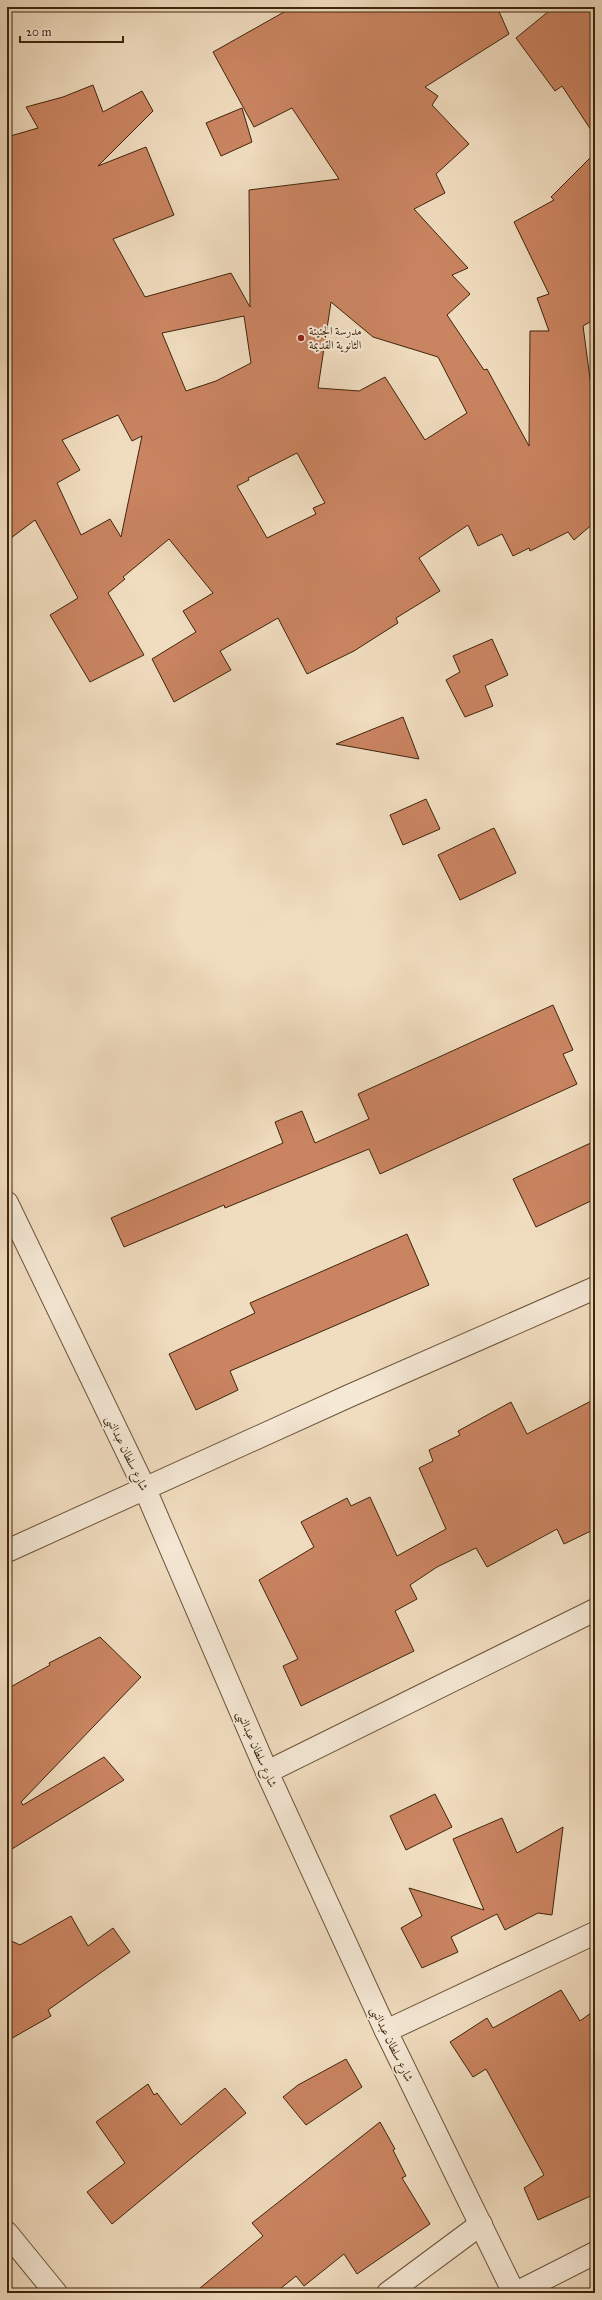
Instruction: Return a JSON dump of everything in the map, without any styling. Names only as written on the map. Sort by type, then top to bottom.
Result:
[{"type":"street","name":"شارع سلطان عبدالنبى","points":[[7,1203],[145,1489],[267,1772],[386,2031],[515,2293]]},
{"type":"street","points":[[7,1551],[595,1288]]},
{"type":"street","points":[[267,1772],[595,1610]]},
{"type":"street","points":[[386,2031],[595,1933]]},
{"type":"street","points":[[388,2293],[481,2224]]},
{"type":"street","points":[[7,2233],[56,2293]]},
{"type":"street","points":[[515,2293],[595,2253]]},
{"type":"building","points":[[293,7],[497,7],[509,34],[425,87],[438,96],[432,105],[469,144],[436,174],[445,193],[414,209],[468,268],[452,275],[470,294],[447,315],[484,370],[487,369],[529,446],[530,331],[549,331],[537,298],[549,294],[514,222],[554,200],[551,197],[595,153],[595,319],[583,326],[595,416],[595,522],[574,540],[568,532],[530,551],[529,548],[513,556],[502,534],[478,546],[468,525],[419,558],[440,591],[396,618],[398,623],[354,651],[307,674],[278,618],[220,651],[231,670],[174,702],[152,659],[196,632],[183,611],[213,593],[169,539],[123,577],[125,579],[108,593],[144,655],[90,682],[50,615],[78,598],[35,520],[7,541],[7,137],[38,128],[26,107],[63,97],[93,85],[103,112],[142,91],[153,111],[98,166],[146,147],[174,215],[113,239],[145,297],[231,273],[250,307],[249,190],[339,179],[292,108],[254,127],[213,52]],"holes":[[[331,302],[373,337],[438,357],[467,413],[425,440],[385,377],[359,391],[318,388]],[[244,316],[251,363],[216,381],[186,391],[162,333]],[[118,415],[132,441],[142,436],[121,537],[110,519],[81,535],[57,483],[80,470],[62,440]],[[297,453],[325,503],[313,508],[316,514],[267,538],[237,486],[249,480],[248,478]]]},
{"type":"building","points":[[554,7],[595,7],[595,136],[562,86],[555,91],[516,38]]},
{"type":"building","points":[[242,108],[252,142],[221,156],[206,123]]},
{"type":"building","points":[[492,639],[508,675],[485,686],[493,706],[465,717],[446,680],[460,672],[453,656]]},
{"type":"building","points":[[403,717],[419,759],[336,744]]},
{"type":"building","points":[[426,799],[440,829],[403,845],[390,815]]},
{"type":"building","points":[[494,828],[516,873],[460,900],[438,855]]},
{"type":"building","points":[[553,1005],[573,1050],[563,1054],[577,1084],[380,1174],[369,1149],[225,1208],[224,1205],[124,1247],[111,1218],[283,1143],[275,1122],[302,1111],[315,1143],[369,1119],[358,1094]]},
{"type":"building","points":[[595,1141],[595,1199],[536,1227],[513,1179]]},
{"type":"building","points":[[407,1234],[429,1285],[230,1371],[238,1390],[196,1410],[169,1354],[255,1313],[250,1303]]},
{"type":"building","points":[[595,1399],[595,1529],[564,1544],[557,1529],[487,1567],[476,1548],[437,1567],[410,1585],[417,1599],[395,1611],[414,1651],[301,1706],[283,1666],[298,1659],[259,1580],[314,1547],[301,1522],[347,1498],[351,1506],[370,1497],[397,1556],[446,1529],[419,1468],[433,1461],[429,1450],[460,1435],[458,1431],[511,1402],[527,1434]]},
{"type":"building","points":[[100,1637],[141,1677],[21,1802],[23,1805],[104,1757],[124,1780],[7,1852],[7,1689],[50,1665],[49,1663]]},
{"type":"building","points":[[435,1794],[452,1827],[406,1850],[390,1816]]},
{"type":"building","points":[[502,1818],[517,1853],[563,1827],[552,1915],[538,1913],[505,1930],[497,1914],[451,1937],[458,1952],[422,1968],[401,1928],[422,1916],[409,1888],[484,1910],[453,1839]]},
{"type":"building","points":[[71,1916],[88,1946],[113,1928],[130,1952],[48,2010],[51,2016],[7,2041],[7,1939],[20,1945]]},
{"type":"building","points":[[561,1990],[580,2021],[595,2010],[595,2194],[538,2220],[524,2188],[544,2175],[486,2069],[473,2077],[450,2042],[487,2018],[493,2028]]},
{"type":"building","points":[[346,2059],[362,2087],[306,2125],[283,2097],[298,2085]]},
{"type":"building","points":[[148,2084],[154,2095],[157,2093],[181,2125],[225,2088],[246,2113],[112,2224],[87,2192],[125,2163],[96,2122]]},
{"type":"building","points":[[380,2122],[395,2149],[393,2150],[406,2176],[402,2178],[430,2224],[357,2274],[344,2254],[304,2286],[296,2276],[275,2293],[194,2293],[263,2236],[252,2223]]},
{"type":"place","name":"مدرسة الجنينة الثانوية القديمة","points":[[301,338]]}]
